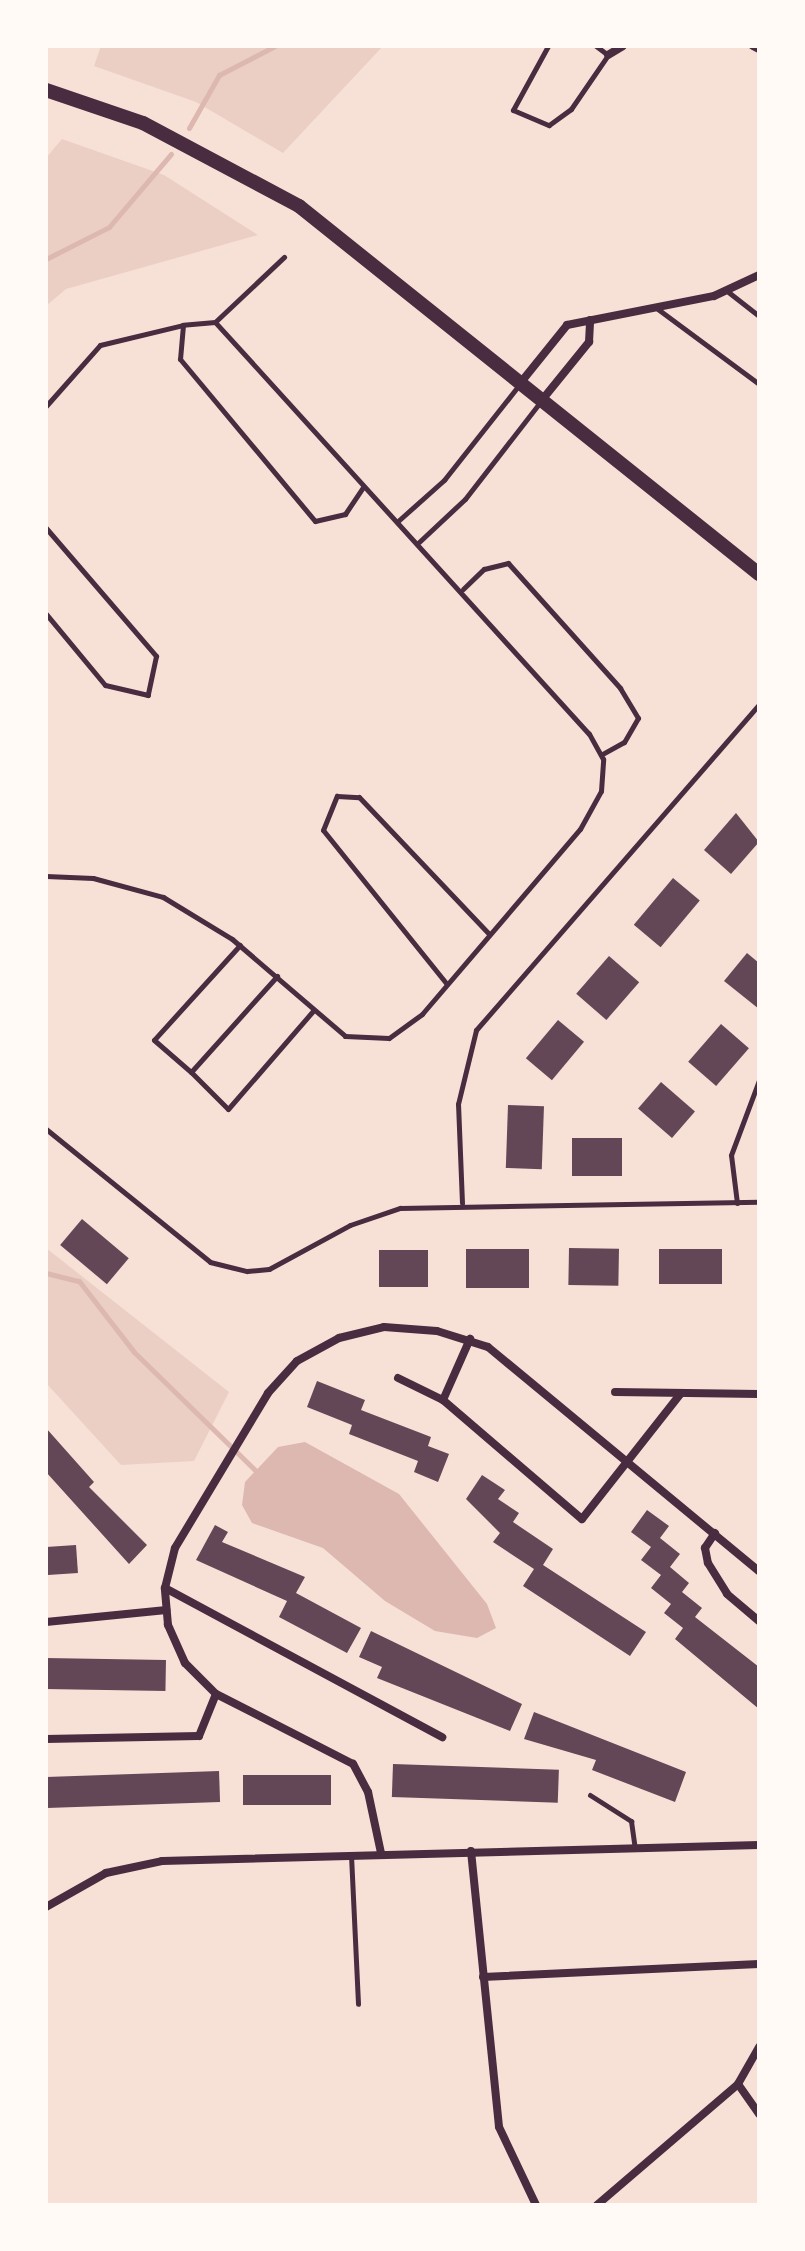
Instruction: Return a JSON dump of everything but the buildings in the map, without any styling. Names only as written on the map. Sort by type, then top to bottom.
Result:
[{"type":"main road","points":[[46,90],[143,123],[299,206],[522,381],[759,574]]},
{"type":"street","points":[[608,55],[623,46]]},
{"type":"street","points":[[753,46],[759,49]]},
{"type":"street","points":[[522,381],[567,325],[727,291],[759,275]]},
{"type":"street","points":[[542,400],[589,342],[590,320]]},
{"type":"street","points":[[381,1853],[368,1792],[353,1764],[216,1694],[178,1653],[166,1610],[165,1588],[175,1548],[238,1442],[287,1371],[339,1338],[397,1327],[470,1339],[522,1368],[759,1571]]},
{"type":"street","points":[[443,1400],[470,1339]]},
{"type":"street","points":[[398,1378],[443,1400],[582,1519],[632,1463],[681,1393]]},
{"type":"street","points":[[615,1392],[759,1394]]},
{"type":"street","points":[[715,1533],[705,1548],[708,1563],[727,1594],[759,1621]]},
{"type":"street","points":[[165,1588],[442,1737]]},
{"type":"street","points":[[46,1622],[166,1610]]},
{"type":"street","points":[[46,1739],[199,1736],[216,1694]]},
{"type":"street","points":[[46,1907],[106,1873],[162,1861],[759,1845]]},
{"type":"street","points":[[471,1851],[499,2127],[536,2205]]},
{"type":"street","points":[[483,1977],[759,1964]]},
{"type":"street","points":[[597,2205],[738,2084],[759,2047]]},
{"type":"street","points":[[738,2084],[759,2114]]},
{"type":"lane","points":[[548,46],[513,110],[549,125],[571,109],[608,55],[596,46]]},
{"type":"lane","points":[[46,406],[100,345],[183,325],[215,322],[284,257]]},
{"type":"lane","points":[[727,291],[759,316]]},
{"type":"lane","points":[[654,307],[759,384]]},
{"type":"lane","points":[[46,876],[93,878],[163,897],[240,945],[345,1036],[389,1038],[422,1014],[580,829],[601,791],[601,755],[463,589],[363,487],[215,322]]},
{"type":"lane","points":[[183,325],[180,359],[315,521],[345,514],[363,487]]},
{"type":"lane","points":[[398,521],[444,480],[522,381]]},
{"type":"lane","points":[[419,542],[465,499],[542,400]]},
{"type":"lane","points":[[46,528],[156,656],[148,695],[105,685],[46,614]]},
{"type":"lane","points":[[463,589],[484,569],[508,563],[620,688],[638,718],[624,742],[601,755]]},
{"type":"lane","points":[[462,1203],[458,1104],[476,1030],[759,705]]},
{"type":"lane","points":[[446,983],[323,830],[337,796],[359,797],[489,934]]},
{"type":"lane","points":[[240,945],[154,1040],[228,1109],[313,1011]]},
{"type":"lane","points":[[191,1072],[277,976]]},
{"type":"lane","points":[[737,1203],[731,1155],[759,1080]]},
{"type":"lane","points":[[46,1129],[188,1246],[227,1269],[269,1269],[350,1225],[400,1208],[462,1203],[759,1202]]},
{"type":"lane","points":[[590,1795],[631,1821],[635,1849]]},
{"type":"lane","points":[[351,1854],[358,2004]]},
{"type":"shaded area","points":[[101,46],[383,46],[283,153],[196,102],[94,66]]},
{"type":"shaded area","points":[[62,139],[164,175],[258,235],[66,289],[46,306],[46,158]]},
{"type":"shaded area","points":[[46,1248],[229,1392],[194,1461],[121,1465],[46,1383]]},
{"type":"shaded area","points":[[305,1442],[399,1494],[487,1604],[496,1628],[477,1638],[435,1631],[385,1601],[323,1548],[252,1523],[242,1505],[245,1482],[278,1447]]},
{"type":"waterway","points":[[189,128],[219,75],[275,46]]},
{"type":"waterway","points":[[46,259],[109,227],[171,154]]},
{"type":"waterway","points":[[46,1273],[79,1281],[134,1352],[258,1473]]}]
